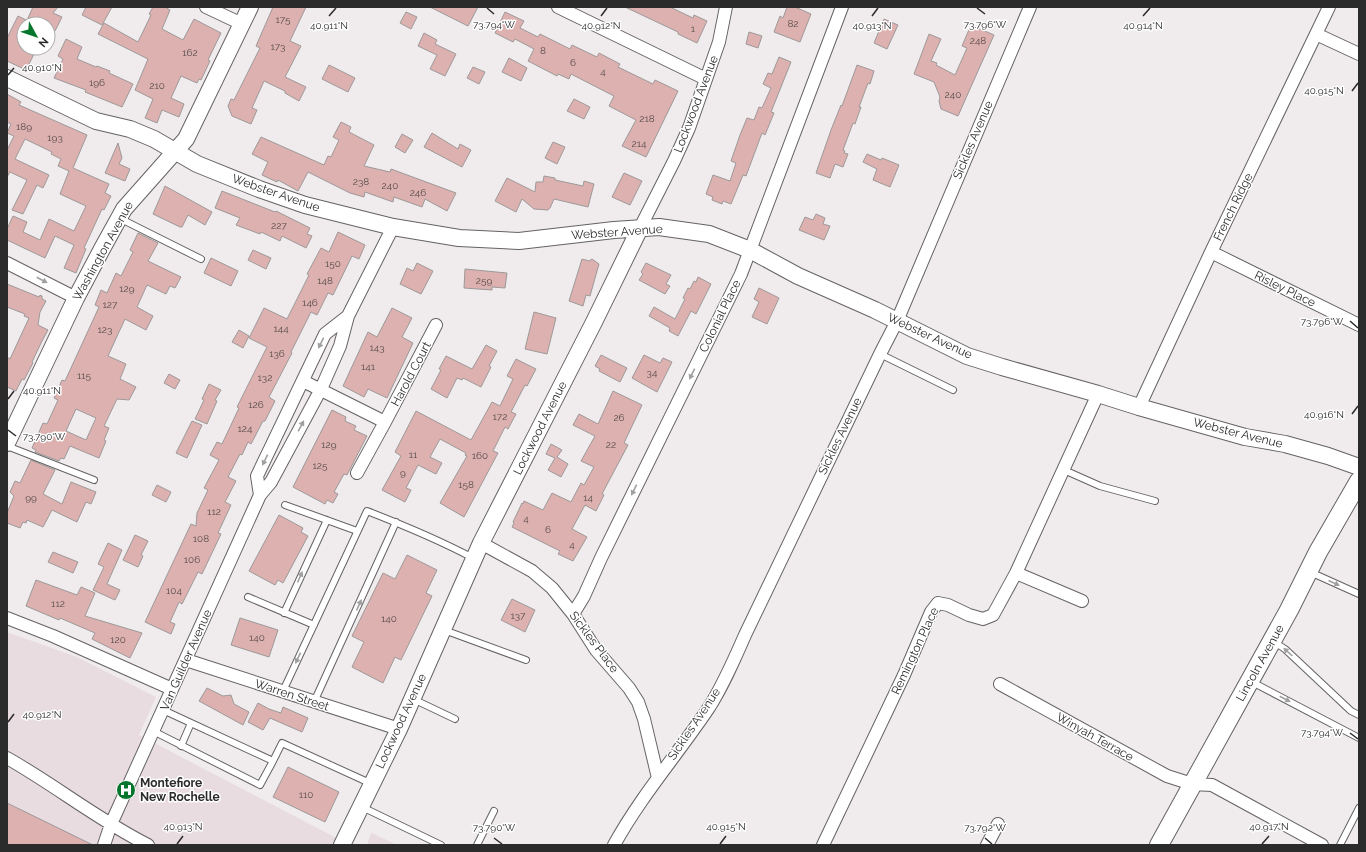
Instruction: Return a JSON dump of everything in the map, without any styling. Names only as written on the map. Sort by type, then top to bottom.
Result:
[{"type":"main road","name":"Lincoln Avenue","points":[[1159,845],[1289,610],[1318,552],[1359,481]]},
{"type":"street","points":[[206,7],[242,24]]},
{"type":"street","name":"Washington Avenue","points":[[7,443],[76,298],[124,209],[186,139],[250,7]]},
{"type":"street","points":[[558,7],[706,79]]},
{"type":"street","name":"Lockwood Avenue","points":[[342,845],[399,729],[481,543],[671,168],[689,128],[719,42],[726,7]]},
{"type":"street","name":"Colonial Place","points":[[573,614],[584,596],[600,558],[741,274],[842,7]]},
{"type":"street","name":"Sickles Avenue","points":[[614,845],[626,823],[708,708],[726,676],[897,321],[1030,7]]},
{"type":"street","name":"French Ridge","points":[[1139,407],[1329,7]]},
{"type":"street","points":[[1316,34],[1359,54]]},
{"type":"street","name":"Webster Avenue","points":[[7,78],[96,121],[130,129],[154,139],[197,164],[305,206],[393,226],[459,238],[519,241],[614,230],[659,227],[709,234],[750,250],[798,276],[897,321],[967,356],[1139,407],[1245,437],[1285,444],[1328,456],[1359,467]]},
{"type":"street","name":"Van Guilder Avenue","points":[[104,845],[111,824],[260,495],[271,482],[320,389],[340,346],[348,316],[393,226]]},
{"type":"street","name":"Risley Place","points":[[1212,252],[1359,325]]},
{"type":"street","points":[[7,263],[76,298]]},
{"type":"street","name":"Van Guilder Avenue","points":[[260,495],[258,476],[326,334],[348,316]]},
{"type":"street","name":"Harold Court","points":[[357,473],[436,325]]},
{"type":"street","points":[[303,381],[385,422]]},
{"type":"street","name":"Remington Place","points":[[823,845],[904,675],[931,612],[938,603],[948,605],[969,615],[983,619],[993,615],[1016,573],[1098,394]]},
{"type":"street","name":"Sickles Place","points":[[481,543],[532,571],[552,588],[573,614],[596,650],[629,688],[638,702],[644,719],[658,778]]},
{"type":"street","points":[[1016,573],[1082,601]]},
{"type":"street","points":[[7,618],[53,636],[172,689]]},
{"type":"street","name":"Warren Street","points":[[186,660],[399,729]]},
{"type":"street","name":"Winyah Terrace","points":[[1000,684],[1167,776],[1192,784],[1212,785],[1322,845]]},
{"type":"street","points":[[7,758],[31,772],[91,813],[122,832],[148,845]]},
{"type":"street","points":[[987,845],[998,824]]},
{"type":"lane","points":[[119,218],[201,260]]},
{"type":"lane","points":[[880,354],[953,390]]},
{"type":"lane","points":[[7,446],[94,480]]},
{"type":"lane","points":[[1064,470],[1100,486],[1155,502]]},
{"type":"lane","points":[[285,505],[357,531]]},
{"type":"lane","points":[[283,692],[367,511],[396,522],[474,559]]},
{"type":"lane","points":[[284,613],[327,520]]},
{"type":"lane","points":[[314,702],[396,522]]},
{"type":"lane","points":[[1308,572],[1359,594]]},
{"type":"lane","points":[[248,598],[314,625]]},
{"type":"lane","points":[[443,630],[526,660]]},
{"type":"lane","points":[[1272,641],[1285,649],[1351,711],[1359,715]]},
{"type":"lane","points":[[1250,681],[1359,738]]},
{"type":"lane","points":[[412,699],[455,719]]},
{"type":"lane","points":[[163,710],[273,761]]},
{"type":"lane","points":[[181,746],[191,723]]},
{"type":"lane","points":[[153,731],[260,785],[282,744],[372,784]]},
{"type":"lane","points":[[361,806],[441,845]]},
{"type":"lane","points":[[1340,845],[1359,808]]},
{"type":"lane","points":[[477,845],[494,810]]},
{"type":"shaded area","name":"Montefiore New Rochelle","points":[[7,632],[77,657],[156,697],[139,735],[350,845],[7,845]]},
{"type":"shaded area","points":[[372,833],[397,845],[367,845]]},
{"type":"building","points":[[33,7],[58,7],[53,13],[62,17],[56,29],[56,16],[29,16]]},
{"type":"building","points":[[86,7],[112,7],[102,25],[82,15]]},
{"type":"building","points":[[153,7],[165,7],[170,10],[162,29],[183,40],[194,19],[221,33],[208,60],[210,61],[201,80],[199,79],[197,83],[181,76],[171,98],[184,104],[179,117],[162,110],[157,123],[145,118],[153,99],[135,90],[148,59],[98,34],[104,23],[138,42],[151,15],[149,14]]},
{"type":"building","points":[[273,7],[306,7],[290,41],[301,46],[285,77],[306,87],[299,101],[285,93],[285,91],[264,81],[252,108],[257,110],[251,124],[232,116],[228,106],[231,99],[234,100],[260,48],[256,46]]},
{"type":"building","points":[[430,7],[478,7],[468,26]]},
{"type":"building","points":[[625,7],[670,7],[693,18],[694,15],[707,21],[697,43],[678,34],[678,32]]},
{"type":"building","points":[[787,7],[795,7],[811,14],[800,42],[774,32],[780,16],[783,18]]},
{"type":"building","points":[[406,12],[417,17],[411,29],[400,23]]},
{"type":"building","points":[[505,12],[524,21],[520,28],[538,37],[540,34],[570,49],[572,45],[597,57],[599,53],[620,64],[618,67],[653,84],[655,80],[678,91],[646,157],[622,146],[636,120],[609,106],[614,96],[571,74],[569,79],[558,74],[557,76],[528,61],[534,49],[515,39],[513,42],[495,33]]},
{"type":"building","points":[[884,19],[898,25],[887,49],[874,43]]},
{"type":"building","points":[[16,20],[16,56],[33,56],[26,70],[7,61],[7,38]]},
{"type":"building","points":[[971,25],[994,35],[958,116],[941,109],[939,101],[940,97],[934,82],[914,74],[929,34],[941,39],[931,61],[937,63],[936,65],[955,75],[967,48],[962,46]]},
{"type":"building","points":[[749,32],[762,36],[758,48],[746,44]]},
{"type":"building","points":[[424,33],[437,40],[435,44],[456,54],[445,76],[430,69],[437,55],[418,46]]},
{"type":"building","points":[[66,39],[82,47],[77,59],[110,71],[109,73],[133,84],[122,107],[85,92],[86,90],[54,78],[63,59],[58,56]]},
{"type":"building","points":[[779,57],[791,62],[771,112],[774,113],[765,135],[762,133],[746,176],[743,175],[731,204],[723,201],[722,204],[712,200],[713,197],[706,194],[713,175],[730,181],[736,163],[731,161],[740,135],[747,118],[754,120],[759,107],[762,108],[771,88],[763,84],[768,73],[772,74]]},
{"type":"building","points":[[509,58],[527,68],[521,81],[502,72]]},
{"type":"building","points":[[329,65],[355,78],[348,92],[322,79]]},
{"type":"building","points":[[857,65],[874,71],[870,84],[868,83],[859,107],[861,107],[855,124],[853,123],[843,150],[845,151],[844,153],[848,154],[843,167],[835,164],[830,178],[816,173],[831,130],[841,105],[842,106]]},
{"type":"building","points":[[473,67],[485,72],[479,84],[467,78]]},
{"type":"building","points":[[7,94],[21,102],[19,105],[87,135],[73,168],[109,184],[105,193],[111,196],[104,210],[102,209],[84,248],[86,249],[76,273],[64,268],[74,245],[55,236],[45,258],[7,240],[7,229],[13,216],[27,222],[23,232],[40,240],[49,219],[74,231],[86,206],[60,194],[69,171],[58,166],[61,159],[51,154],[52,152],[25,139],[15,159],[49,175],[43,188],[37,185],[23,214],[12,210],[27,180],[10,172],[7,177],[7,150],[14,136],[7,133],[11,124],[7,122]]},
{"type":"building","points":[[574,99],[590,107],[584,119],[567,111]]},
{"type":"building","points":[[341,122],[351,127],[349,132],[374,145],[364,166],[390,172],[391,169],[456,193],[447,211],[425,199],[422,207],[394,197],[393,202],[365,192],[364,197],[350,193],[308,172],[298,191],[278,180],[277,182],[262,175],[268,162],[252,154],[261,137],[324,165],[328,156],[331,157],[339,140],[333,137]]},
{"type":"building","points":[[432,133],[458,149],[460,144],[471,150],[462,167],[424,147]]},
{"type":"building","points":[[402,134],[413,140],[405,153],[395,147]]},
{"type":"building","points":[[553,142],[565,147],[557,164],[545,158]]},
{"type":"building","points":[[118,143],[122,158],[119,164],[130,169],[125,181],[105,173]]},
{"type":"building","points":[[867,154],[899,165],[890,187],[873,180],[877,169],[863,162]]},
{"type":"building","points":[[624,173],[642,181],[630,205],[612,197]]},
{"type":"building","points":[[544,176],[583,186],[584,181],[594,184],[588,207],[554,199],[548,210],[534,209],[522,199],[516,212],[495,201],[507,178],[535,192],[536,182],[543,182]]},
{"type":"building","points":[[165,186],[212,212],[205,225],[188,215],[182,227],[180,227],[153,214]]},
{"type":"building","points":[[222,191],[275,212],[276,211],[310,228],[307,234],[312,236],[306,248],[282,236],[280,241],[261,232],[260,234],[236,225],[240,218],[215,208]]},
{"type":"building","points":[[816,214],[825,218],[823,224],[830,226],[824,240],[799,230],[805,217],[813,220]]},
{"type":"building","points":[[338,232],[365,245],[359,259],[352,256],[333,295],[328,293],[317,315],[311,312],[269,397],[275,401],[265,421],[263,421],[251,444],[248,442],[242,455],[240,454],[228,477],[236,481],[225,502],[231,505],[218,533],[221,534],[202,574],[198,572],[182,604],[179,602],[170,622],[175,624],[171,634],[145,622],[191,524],[196,526],[197,513],[208,490],[204,488],[219,460],[210,455],[217,442],[222,444],[239,408],[237,407],[267,347],[249,338],[264,308],[287,319],[309,275],[307,274],[321,248],[329,252]]},
{"type":"building","points":[[138,233],[158,243],[148,261],[181,277],[175,288],[170,286],[166,294],[147,285],[137,307],[153,316],[146,330],[125,319],[108,356],[126,364],[120,379],[136,387],[129,400],[117,399],[104,426],[109,428],[104,440],[106,441],[99,458],[70,446],[64,459],[61,458],[59,461],[35,452],[36,450],[32,448],[43,423],[47,424],[58,400],[54,398],[62,380],[65,381],[99,307],[95,305],[101,290],[107,293],[116,273],[121,276],[133,252],[130,250]],"holes":[[[76,409],[96,418],[86,440],[66,431]]]},
{"type":"building","points":[[253,250],[271,258],[266,269],[248,260]]},
{"type":"building","points":[[211,258],[238,271],[231,286],[204,273]]},
{"type":"building","points":[[582,259],[589,261],[592,259],[599,264],[590,296],[586,295],[583,306],[569,301]]},
{"type":"building","points":[[417,263],[433,271],[421,294],[400,284],[407,268],[413,271]]},
{"type":"building","points":[[646,263],[671,275],[666,284],[670,286],[665,294],[639,280],[643,274],[641,272]]},
{"type":"building","points":[[465,269],[507,273],[505,288],[492,287],[492,290],[464,288]]},
{"type":"building","points":[[698,277],[711,284],[696,314],[691,311],[678,336],[669,331],[670,328],[649,316],[654,307],[675,319],[685,299],[683,298],[688,288],[690,289]]},
{"type":"building","points":[[7,284],[39,297],[40,295],[42,296],[42,299],[46,301],[40,312],[38,325],[48,330],[32,362],[33,363],[16,391],[7,387],[7,357],[10,359],[29,318],[24,316],[25,314],[7,307]]},
{"type":"building","points":[[759,288],[779,298],[767,324],[752,317],[759,302],[754,299]]},
{"type":"building","points":[[392,308],[412,318],[402,337],[413,343],[387,398],[368,389],[364,397],[343,386],[368,332],[377,337]]},
{"type":"building","points":[[534,312],[556,318],[547,354],[525,349]]},
{"type":"building","points":[[239,330],[249,336],[243,348],[232,342]]},
{"type":"building","points":[[486,345],[497,351],[489,366],[491,367],[481,387],[463,378],[462,380],[457,378],[447,398],[431,389],[441,370],[439,369],[446,356],[472,369]]},
{"type":"building","points":[[601,355],[627,368],[620,382],[599,371],[600,369],[595,366]]},
{"type":"building","points":[[644,355],[660,363],[663,358],[672,362],[657,392],[632,378]]},
{"type":"building","points":[[516,359],[536,369],[527,386],[525,385],[511,412],[516,414],[508,429],[505,427],[493,451],[498,453],[464,517],[440,503],[467,456],[465,455],[466,453],[440,439],[430,457],[442,463],[436,474],[418,465],[406,488],[411,490],[405,502],[382,490],[401,456],[395,452],[416,411],[471,440],[492,402],[500,406],[513,379],[507,376]]},
{"type":"building","points":[[169,374],[180,380],[175,389],[164,383]]},
{"type":"building","points":[[209,384],[221,390],[215,400],[217,401],[207,424],[195,419],[204,400],[202,399]]},
{"type":"building","points":[[613,391],[642,405],[624,443],[628,445],[602,494],[604,495],[596,511],[585,505],[572,529],[587,537],[573,561],[558,554],[560,551],[512,527],[513,522],[524,501],[543,510],[552,493],[571,502],[581,483],[584,485],[594,467],[581,461],[595,436],[573,425],[579,414],[598,424]]},
{"type":"building","points":[[332,410],[346,417],[345,421],[356,426],[354,430],[367,436],[347,475],[344,474],[334,492],[338,494],[333,503],[327,500],[325,504],[293,487]]},
{"type":"building","points":[[192,421],[202,425],[187,458],[176,453]]},
{"type":"building","points":[[551,444],[562,450],[557,457],[568,464],[561,477],[548,470],[555,458],[546,454]]},
{"type":"building","points":[[31,460],[55,470],[43,494],[62,504],[71,482],[96,492],[91,504],[86,502],[77,522],[52,510],[43,527],[27,520],[26,523],[23,522],[20,528],[7,523],[7,513],[14,496],[10,492],[15,481],[20,483]]},
{"type":"building","points":[[157,485],[171,492],[166,502],[152,495]]},
{"type":"building","points":[[279,515],[303,528],[301,532],[308,536],[283,583],[278,580],[275,585],[249,571]]},
{"type":"building","points":[[135,535],[148,541],[141,555],[143,556],[138,567],[123,560]]},
{"type":"building","points":[[108,543],[122,550],[107,584],[120,590],[115,600],[93,590],[104,567],[98,564]]},
{"type":"building","points":[[53,552],[78,562],[73,573],[48,562]]},
{"type":"building","points":[[407,555],[437,570],[426,593],[432,596],[401,660],[395,657],[383,683],[352,667],[364,642],[352,636],[383,573],[395,579]]},
{"type":"building","points":[[36,580],[77,595],[81,587],[95,593],[85,616],[142,633],[130,658],[92,639],[95,633],[60,618],[59,620],[26,606]]},
{"type":"building","points":[[512,599],[535,610],[525,632],[501,620]]},
{"type":"building","points":[[240,618],[278,630],[269,657],[231,645]]},
{"type":"building","points":[[207,688],[223,696],[231,695],[234,704],[249,712],[243,725],[199,701]]},
{"type":"building","points":[[258,703],[281,713],[283,707],[308,718],[302,732],[270,718],[263,730],[248,722]]},
{"type":"building","points":[[288,767],[339,792],[325,822],[273,797]]},
{"type":"building","points":[[7,803],[93,845],[7,845]]},
{"type":"place","name":"Montefiore New Rochelle","points":[[126,790]]}]
